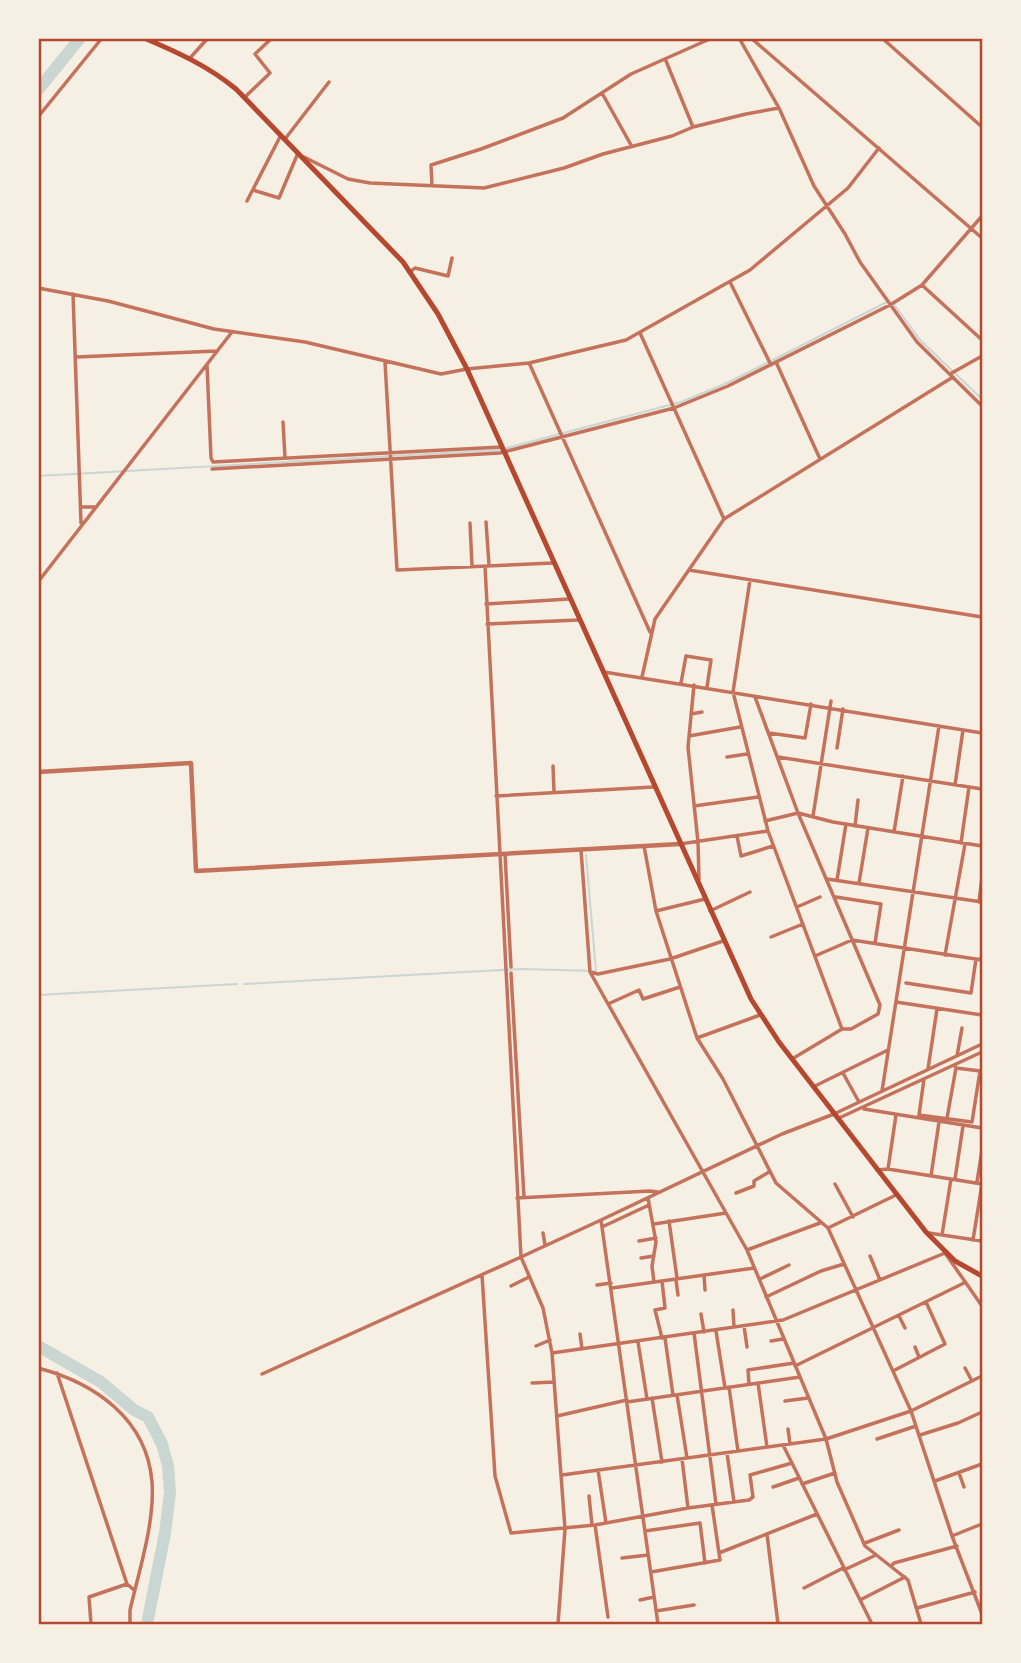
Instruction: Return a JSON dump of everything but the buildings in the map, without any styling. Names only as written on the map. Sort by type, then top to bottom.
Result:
[{"type":"main road","points":[[144,38],[190,58],[219,75],[245,97],[393,250],[410,272],[438,314],[467,369],[653,787],[742,982],[760,1015],[926,1232],[945,1253],[982,1276]]},
{"type":"street","points":[[38,117],[102,38]]},
{"type":"street","points":[[190,58],[208,38]]},
{"type":"street","points":[[245,97],[270,73],[256,54],[272,38]]},
{"type":"street","points":[[432,187],[431,165],[563,118],[631,74],[712,38]]},
{"type":"street","points":[[739,38],[779,108],[814,186],[860,262],[917,342],[982,406]]},
{"type":"street","points":[[751,38],[982,238]]},
{"type":"street","points":[[882,38],[982,127]]},
{"type":"street","points":[[665,60],[693,127]]},
{"type":"street","points":[[247,201],[283,137],[330,82]]},
{"type":"street","points":[[602,93],[631,145]]},
{"type":"street","points":[[253,190],[279,198],[299,154],[348,178],[391,186],[484,188],[564,168],[631,145],[672,136],[693,127],[779,108]]},
{"type":"street","points":[[38,288],[232,332],[305,342],[441,374],[529,363],[614,345],[750,270],[848,188],[879,148]]},
{"type":"street","points":[[212,469],[504,449],[674,408],[728,386],[890,305],[922,285],[982,216]]},
{"type":"street","points":[[410,272],[415,268],[448,276],[452,258]]},
{"type":"street","points":[[730,281],[771,365]]},
{"type":"street","points":[[922,285],[982,340]]},
{"type":"street","points":[[72,294],[81,525]]},
{"type":"street","points":[[38,582],[232,332]]},
{"type":"street","points":[[639,333],[724,519]]},
{"type":"street","points":[[76,358],[217,351]]},
{"type":"street","points":[[642,677],[655,620],[724,519],[982,356]]},
{"type":"street","points":[[385,361],[397,570],[553,563]]},
{"type":"street","points":[[776,362],[820,460]]},
{"type":"street","points":[[529,363],[651,634]]},
{"type":"street","points":[[207,365],[214,462],[390,456]]},
{"type":"street","points":[[283,422],[285,459]]},
{"type":"street","points":[[81,507],[95,507]]},
{"type":"street","points":[[486,522],[486,604],[496,796],[511,970],[524,1197]]},
{"type":"street","points":[[470,523],[472,566]]},
{"type":"street","points":[[689,570],[982,617]]},
{"type":"street","points":[[750,580],[733,692],[740,727],[773,846],[842,1029]]},
{"type":"street","points":[[486,604],[569,599]]},
{"type":"street","points":[[487,624],[579,620]]},
{"type":"street","points":[[681,683],[686,656],[710,660],[707,687]]},
{"type":"street","points":[[603,672],[982,733]]},
{"type":"street","points":[[694,685],[689,736],[699,888]]},
{"type":"street","points":[[755,696],[798,813],[881,1010],[851,1029],[842,1029],[792,1059]]},
{"type":"street","points":[[813,816],[831,701]]},
{"type":"street","points":[[769,733],[805,738],[811,704]]},
{"type":"street","points":[[837,748],[843,709]]},
{"type":"street","points":[[691,714],[702,712]]},
{"type":"street","points":[[882,1091],[939,726]]},
{"type":"street","points":[[689,736],[740,727]]},
{"type":"street","points":[[955,785],[963,730]]},
{"type":"street","points":[[727,757],[747,754]]},
{"type":"street","points":[[778,757],[982,789]]},
{"type":"street","points":[[38,772],[191,763],[196,871],[680,844],[768,831]]},
{"type":"street","points":[[553,766],[554,793]]},
{"type":"street","points":[[894,832],[903,776]]},
{"type":"street","points":[[496,796],[653,787]]},
{"type":"street","points":[[945,955],[969,787]]},
{"type":"street","points":[[694,806],[759,797]]},
{"type":"street","points":[[855,826],[858,800]]},
{"type":"street","points":[[765,821],[798,813],[855,826],[982,846]]},
{"type":"street","points":[[837,880],[846,824]]},
{"type":"street","points":[[859,883],[868,828]]},
{"type":"street","points":[[737,836],[741,856],[773,846]]},
{"type":"street","points":[[644,846],[656,911],[697,1038],[723,1079],[776,1183],[828,1228],[911,1411],[982,1614]]},
{"type":"street","points":[[581,850],[590,972],[747,1250],[826,1439],[835,1473],[864,1544],[908,1580],[921,1625]]},
{"type":"street","points":[[502,853],[520,1257],[543,1308],[550,1340],[562,1475],[565,1529],[558,1625]]},
{"type":"street","points":[[827,879],[981,902],[982,877]]},
{"type":"street","points":[[710,911],[750,892]]},
{"type":"street","points":[[797,907],[820,897]]},
{"type":"street","points":[[834,897],[881,904],[875,943]]},
{"type":"street","points":[[656,911],[705,900]]},
{"type":"street","points":[[771,937],[803,924]]},
{"type":"street","points":[[815,956],[852,940],[980,960]]},
{"type":"street","points":[[590,972],[598,974],[670,959],[723,941]]},
{"type":"street","points":[[906,983],[971,993],[982,953]]},
{"type":"street","points":[[608,1004],[639,990],[643,999],[680,987]]},
{"type":"street","points":[[896,1002],[982,1015]]},
{"type":"street","points":[[928,1070],[937,1009]]},
{"type":"street","points":[[697,1038],[760,1015]]},
{"type":"street","points":[[957,1056],[962,1028]]},
{"type":"street","points":[[836,1116],[859,1102],[982,1044]]},
{"type":"street","points":[[813,1087],[888,1049]]},
{"type":"street","points":[[262,1374],[660,1193],[756,1146],[861,1109],[982,1052]]},
{"type":"street","points":[[924,1079],[919,1115],[972,1122],[981,1071],[955,1066]]},
{"type":"street","points":[[947,1118],[955,1066]]},
{"type":"street","points":[[843,1073],[859,1102]]},
{"type":"street","points":[[861,1109],[982,1128]]},
{"type":"street","points":[[888,1169],[897,1115]]},
{"type":"street","points":[[931,1175],[939,1121]]},
{"type":"street","points":[[942,1235],[963,1125]]},
{"type":"street","points":[[973,1240],[982,1150]]},
{"type":"street","points":[[876,1170],[888,1169],[980,1183]]},
{"type":"street","points":[[736,1193],[754,1186],[754,1181],[769,1172]]},
{"type":"street","points":[[835,1184],[853,1217]]},
{"type":"street","points":[[517,1198],[650,1191],[660,1193]]},
{"type":"street","points":[[828,1228],[896,1195]]},
{"type":"street","points":[[648,1198],[656,1238],[652,1266],[654,1282]]},
{"type":"street","points":[[602,1227],[649,1205]]},
{"type":"street","points":[[654,1224],[726,1213]]},
{"type":"street","points":[[601,1220],[658,1625]]},
{"type":"street","points":[[669,1221],[678,1295]]},
{"type":"street","points":[[747,1250],[821,1223]]},
{"type":"street","points":[[926,1232],[982,1241]]},
{"type":"street","points":[[543,1233],[545,1246]]},
{"type":"street","points":[[639,1241],[656,1238]]},
{"type":"street","points":[[552,1353],[776,1321],[945,1253],[982,1306]]},
{"type":"street","points":[[641,1258],[654,1256]]},
{"type":"street","points":[[870,1256],[880,1280]]},
{"type":"street","points":[[766,1297],[821,1271],[844,1264]]},
{"type":"street","points":[[759,1279],[789,1265]]},
{"type":"street","points":[[597,1285],[654,1282],[754,1268]]},
{"type":"street","points":[[482,1275],[495,1476],[511,1533],[565,1529],[734,1502],[753,1497],[750,1475],[792,1463]]},
{"type":"street","points":[[704,1275],[705,1290]]},
{"type":"street","points":[[511,1286],[529,1277]]},
{"type":"street","points":[[662,1281],[666,1308],[655,1310],[675,1395],[688,1508]]},
{"type":"street","points":[[749,1384],[748,1370],[794,1365],[874,1329],[964,1283]]},
{"type":"street","points":[[893,1371],[945,1344],[926,1302]]},
{"type":"street","points":[[733,1310],[734,1327]]},
{"type":"street","points":[[701,1314],[704,1332]]},
{"type":"street","points":[[899,1316],[905,1328]]},
{"type":"street","points":[[744,1326],[747,1347]]},
{"type":"street","points":[[716,1330],[738,1451]]},
{"type":"street","points":[[651,1572],[720,1560],[711,1455],[694,1333]]},
{"type":"street","points":[[580,1334],[582,1349]]},
{"type":"street","points":[[771,1340],[784,1339]]},
{"type":"street","points":[[536,1346],[550,1340]]},
{"type":"street","points":[[638,1341],[662,1462]]},
{"type":"street","points":[[915,1347],[919,1357]]},
{"type":"street","points":[[38,1368],[57,1373],[96,1391],[136,1430],[145,1451],[152,1482],[151,1510],[134,1590],[130,1625]]},
{"type":"street","points":[[965,1368],[972,1381]]},
{"type":"street","points":[[57,1373],[127,1584],[134,1590]]},
{"type":"street","points":[[562,1475],[826,1439],[911,1411],[982,1376]]},
{"type":"street","points":[[557,1416],[627,1401],[800,1377]]},
{"type":"street","points":[[532,1383],[554,1382]]},
{"type":"street","points":[[757,1383],[767,1447]]},
{"type":"street","points":[[785,1401],[808,1398]]},
{"type":"street","points":[[920,1435],[982,1412]]},
{"type":"street","points":[[877,1438],[916,1426]]},
{"type":"street","points":[[788,1429],[790,1444]]},
{"type":"street","points":[[783,1445],[872,1625]]},
{"type":"street","points":[[727,1453],[734,1502]]},
{"type":"street","points":[[934,1481],[982,1464]]},
{"type":"street","points":[[598,1470],[606,1523]]},
{"type":"street","points":[[959,1472],[964,1487]]},
{"type":"street","points":[[802,1484],[835,1473]]},
{"type":"street","points":[[773,1487],[799,1478]]},
{"type":"street","points":[[589,1496],[608,1617]]},
{"type":"street","points":[[719,1553],[817,1514]]},
{"type":"street","points":[[645,1531],[700,1523],[705,1563]]},
{"type":"street","points":[[953,1536],[982,1524]]},
{"type":"street","points":[[864,1544],[899,1530]]},
{"type":"street","points":[[767,1534],[778,1625]]},
{"type":"street","points":[[891,1566],[957,1546]]},
{"type":"street","points":[[622,1558],[649,1555]]},
{"type":"street","points":[[804,1588],[876,1555]]},
{"type":"street","points":[[860,1600],[905,1577]]},
{"type":"street","points":[[92,1625],[89,1597],[127,1584]]},
{"type":"street","points":[[916,1608],[982,1587]]},
{"type":"street","points":[[640,1600],[654,1597]]},
{"type":"street","points":[[656,1611],[694,1605]]},
{"type":"waterway","points":[[38,90],[80,38]]},
{"type":"waterway","points":[[38,476],[499,450],[681,402],[727,383],[889,301]]},
{"type":"waterway","points":[[893,303],[920,340],[982,399]]},
{"type":"waterway","points":[[244,984],[521,969],[596,971],[586,855]]},
{"type":"waterway","points":[[38,995],[237,984]]},
{"type":"waterway","points":[[38,1346],[101,1382],[134,1410],[148,1417],[162,1444],[168,1466],[170,1493],[147,1624]]}]
